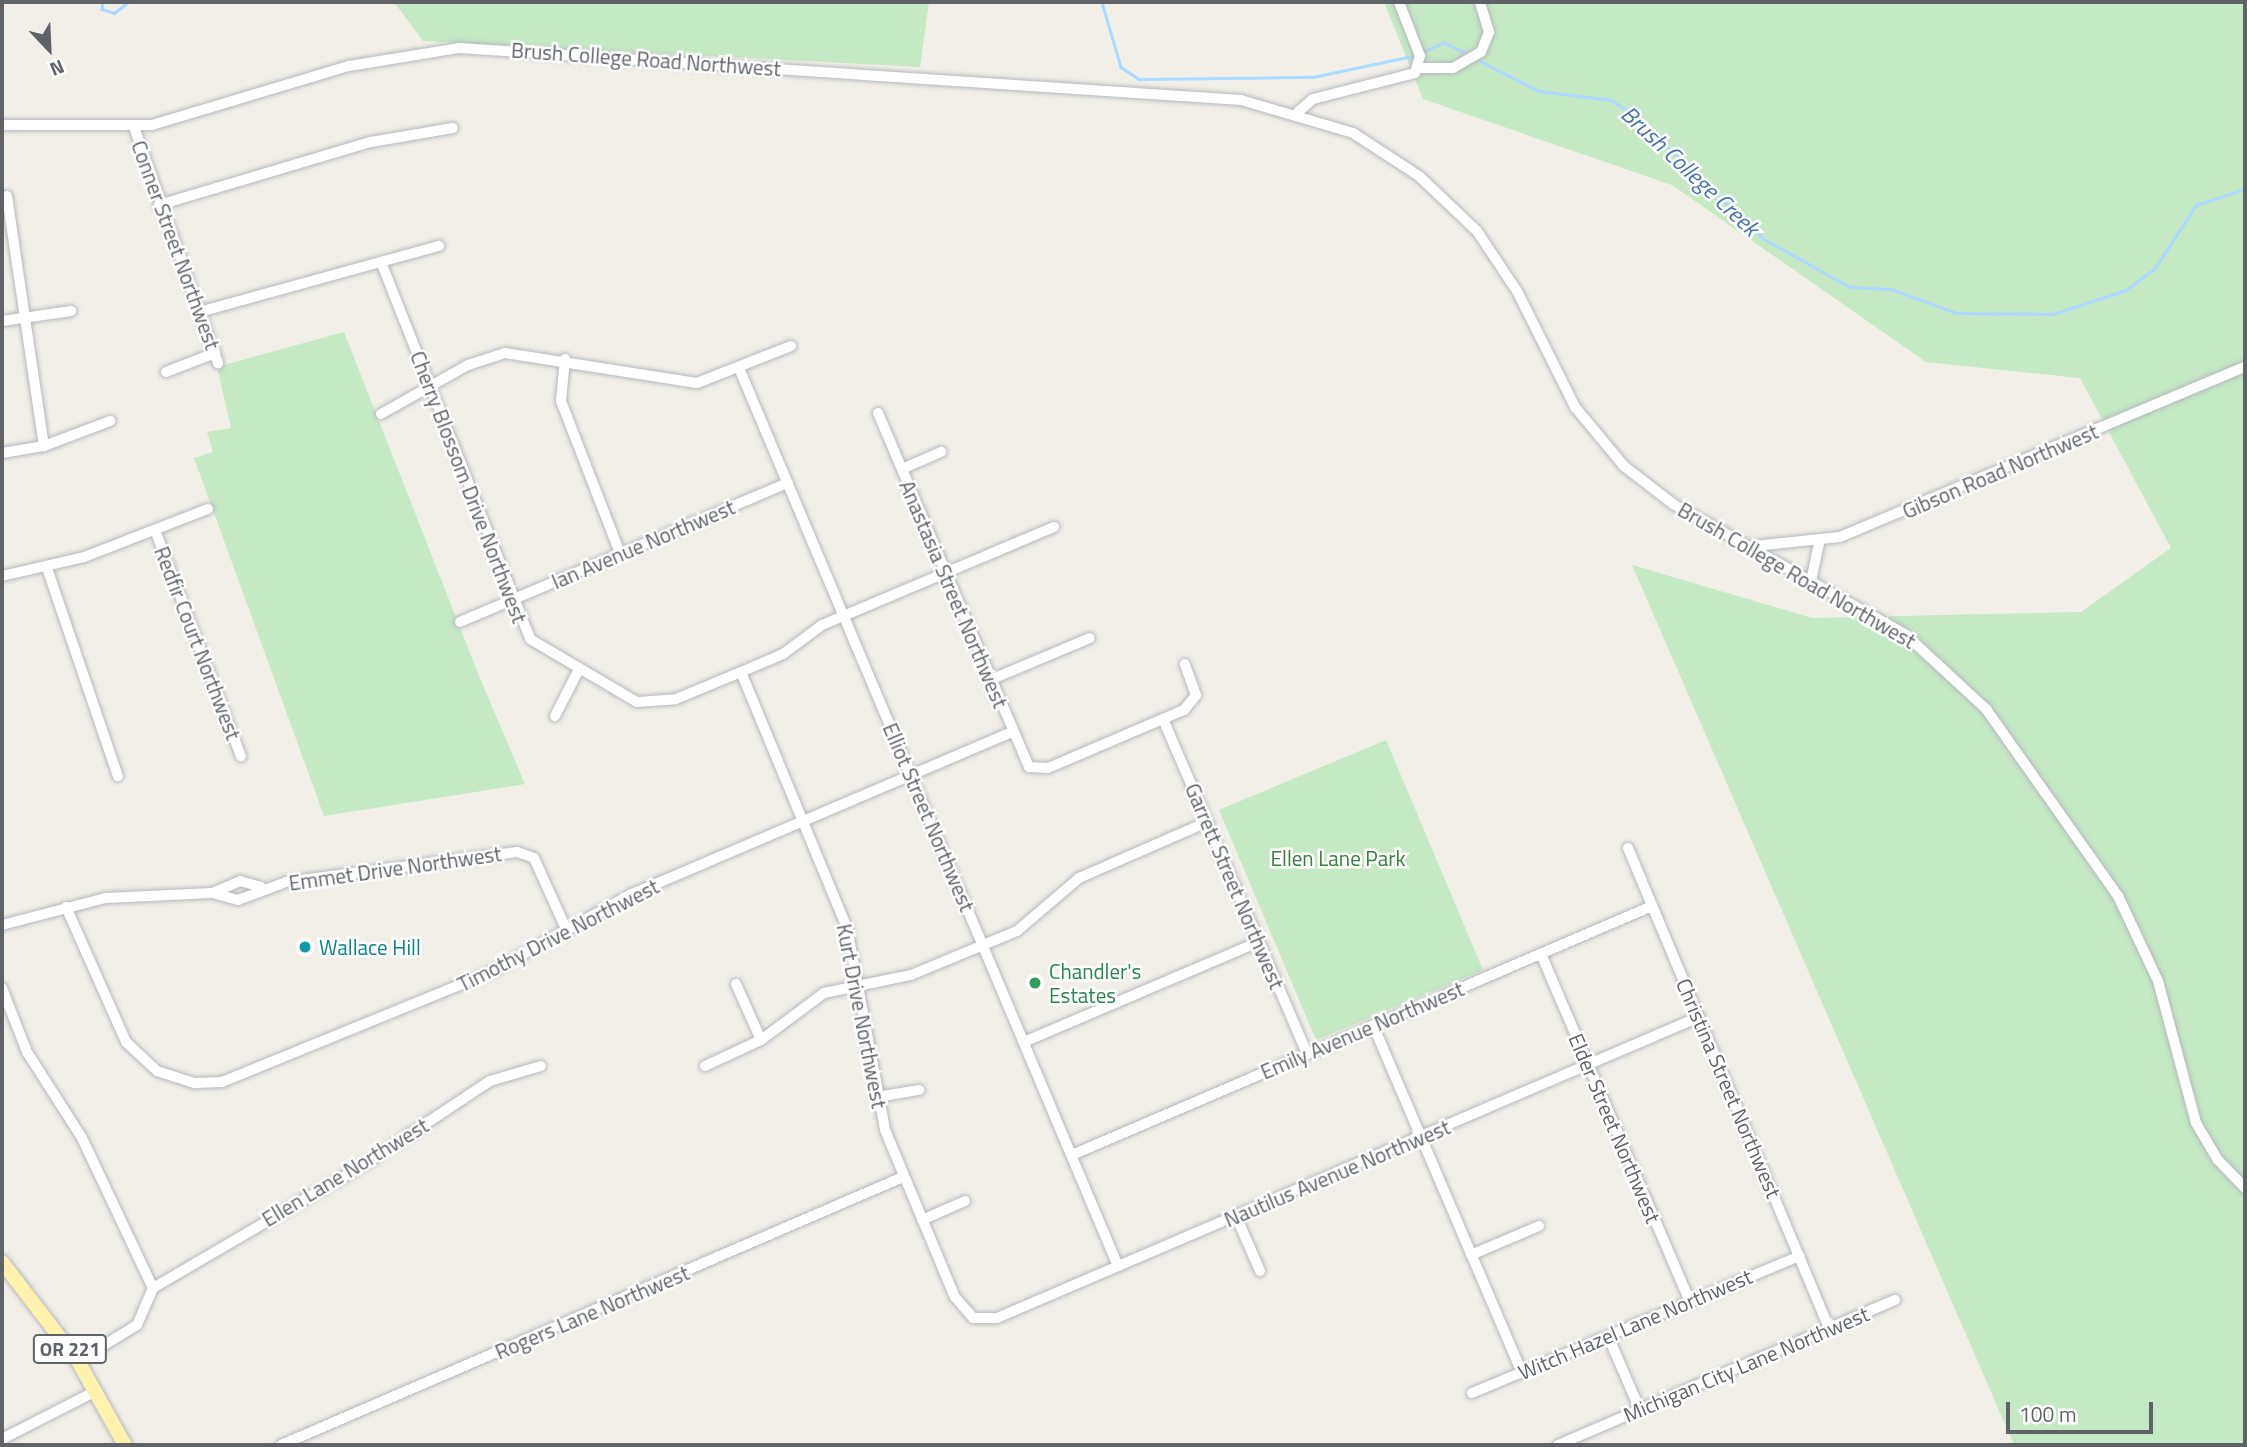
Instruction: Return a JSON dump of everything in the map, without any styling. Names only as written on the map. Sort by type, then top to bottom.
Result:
[{"type":"main road","name":"OR 221","points":[[2,1262],[78,1361],[125,1445]]},
{"type":"street","points":[[1399,2],[1419,51],[1419,68]]},
{"type":"street","points":[[1298,112],[1313,99],[1396,81],[1419,68],[1453,68],[1481,52],[1489,32],[1480,2]]},
{"type":"street","name":"Brush College Road Northwest","points":[[2,125],[134,127],[192,116],[349,66],[459,48],[1225,98],[1298,112],[1393,156],[1458,210],[1501,264],[1555,373],[1597,436],[1646,485],[1906,635],[1962,682],[2099,867],[2158,981],[2196,1123],[2218,1160],[2245,1188]]},
{"type":"street","name":"Conner Street Northwest","points":[[134,127],[159,205],[217,358],[166,372]]},
{"type":"street","points":[[159,205],[371,142],[453,128]]},
{"type":"street","points":[[7,196],[44,446]]},
{"type":"street","points":[[199,312],[439,246]]},
{"type":"street","name":"Cherry Blossom Drive Northwest","points":[[381,262],[530,639],[578,671],[626,698],[656,703],[741,672],[845,616],[1054,527]]},
{"type":"street","points":[[2,321],[71,311]]},
{"type":"street","points":[[381,414],[488,356],[526,352],[697,383],[791,346]]},
{"type":"street","points":[[565,359],[561,401],[620,553]]},
{"type":"street","name":"Gibson Road Northwest","points":[[1748,545],[1819,542],[2245,367]]},
{"type":"street","name":"Elliot Street Northwest","points":[[739,368],[1118,1266]]},
{"type":"street","name":"Anastasia Street Northwest","points":[[878,413],[1012,732],[1034,770],[1163,719]]},
{"type":"street","points":[[2,453],[44,446],[110,421]]},
{"type":"street","points":[[902,469],[941,452]]},
{"type":"street","name":"Ian Avenue Northwest","points":[[460,622],[788,483]]},
{"type":"street","points":[[2,576],[47,568],[208,509]]},
{"type":"street","name":"Redfir Court Northwest","points":[[155,530],[241,756]]},
{"type":"street","points":[[1811,580],[1819,542]]},
{"type":"street","points":[[47,568],[118,776]]},
{"type":"street","points":[[990,680],[1090,638]]},
{"type":"street","points":[[1163,719],[1195,701],[1185,664]]},
{"type":"street","points":[[555,716],[578,671]]},
{"type":"street","name":"Kurt Drive Northwest","points":[[741,672],[847,928],[877,1097],[904,1177],[955,1297],[973,1318]]},
{"type":"street","name":"Garrett Street Northwest","points":[[1163,719],[1307,1054]]},
{"type":"street","name":"Timothy Drive Northwest","points":[[66,907],[126,1042],[157,1071],[195,1083],[222,1082],[356,1031],[523,957],[566,929],[804,821],[1012,732]]},
{"type":"street","points":[[705,1066],[761,1040],[803,1003],[911,975],[983,945],[1030,923],[1079,878],[1208,822]]},
{"type":"street","name":"Christina Street Northwest","points":[[1628,848],[1829,1328]]},
{"type":"street","name":"Emmet Drive Northwest","points":[[2,925],[66,907],[134,895],[212,893],[238,900],[261,887],[528,853],[566,929]]},
{"type":"street","name":"Emmet Drive Northwest","points":[[212,893],[240,881],[261,887]]},
{"type":"street","name":"Emily Avenue Northwest","points":[[1072,1155],[1652,906]]},
{"type":"street","points":[[1024,1042],[1259,942]]},
{"type":"street","name":"Elder Street Northwest","points":[[1541,954],[1690,1301]]},
{"type":"street","points":[[736,984],[761,1040]]},
{"type":"street","points":[[2,988],[27,1052],[93,1159],[153,1288],[137,1325],[78,1361]]},
{"type":"street","name":"Nautilus Avenue Northwest","points":[[973,1318],[997,1318],[1699,1017]]},
{"type":"street","points":[[1373,1026],[1522,1372]]},
{"type":"street","name":"Ellen Lane Northwest","points":[[153,1288],[362,1166],[490,1081],[541,1066]]},
{"type":"street","points":[[877,1097],[919,1090]]},
{"type":"street","name":"Rogers Lane Northwest","points":[[281,1445],[904,1177]]},
{"type":"street","points":[[922,1220],[965,1201]]},
{"type":"street","points":[[1236,1216],[1260,1271]]},
{"type":"street","points":[[1471,1255],[1539,1226]]},
{"type":"street","name":"Witch Hazel Lane Northwest","points":[[1472,1393],[1799,1256]]},
{"type":"street","name":"Michigan City Lane Northwest","points":[[1558,1445],[1895,1300]]},
{"type":"street","points":[[1608,1336],[1640,1410]]},
{"type":"street","points":[[2,1439],[96,1391]]},
{"type":"green space","points":[[394,2],[929,2],[920,67],[423,41]]},
{"type":"green space","points":[[1384,2],[2245,2],[2245,1445],[2014,1445],[1632,565],[1812,618],[2081,612],[2171,548],[2080,378],[1926,362],[1672,185],[1423,99]]},
{"type":"green space","points":[[344,332],[479,676],[525,784],[324,816],[194,458],[213,452],[207,432],[231,428],[217,367]]},
{"type":"green space","name":"Ellen Lane Park","points":[[1386,740],[1483,970],[1316,1040],[1219,810]]},
{"type":"waterway","name":"Brush College Creek","points":[[103,2],[102,9],[114,13],[128,2]]},
{"type":"waterway","name":"Brush College Creek","points":[[1102,2],[1121,67],[1139,79],[1313,77],[1417,55]]},
{"type":"waterway","name":"Brush College Creek","points":[[1423,52],[1444,42],[1470,55]]},
{"type":"waterway","name":"Brush College Creek","points":[[1476,59],[1539,91],[1611,100],[1632,113],[1764,239],[1850,287],[1891,289],[1957,313],[2053,314],[2126,290],[2155,268],[2196,205],[2245,189]]},
{"type":"place","name":"Wallace Hill","points":[[305,947]]},
{"type":"place","name":"Chandler's Estates","points":[[1035,983]]}]
